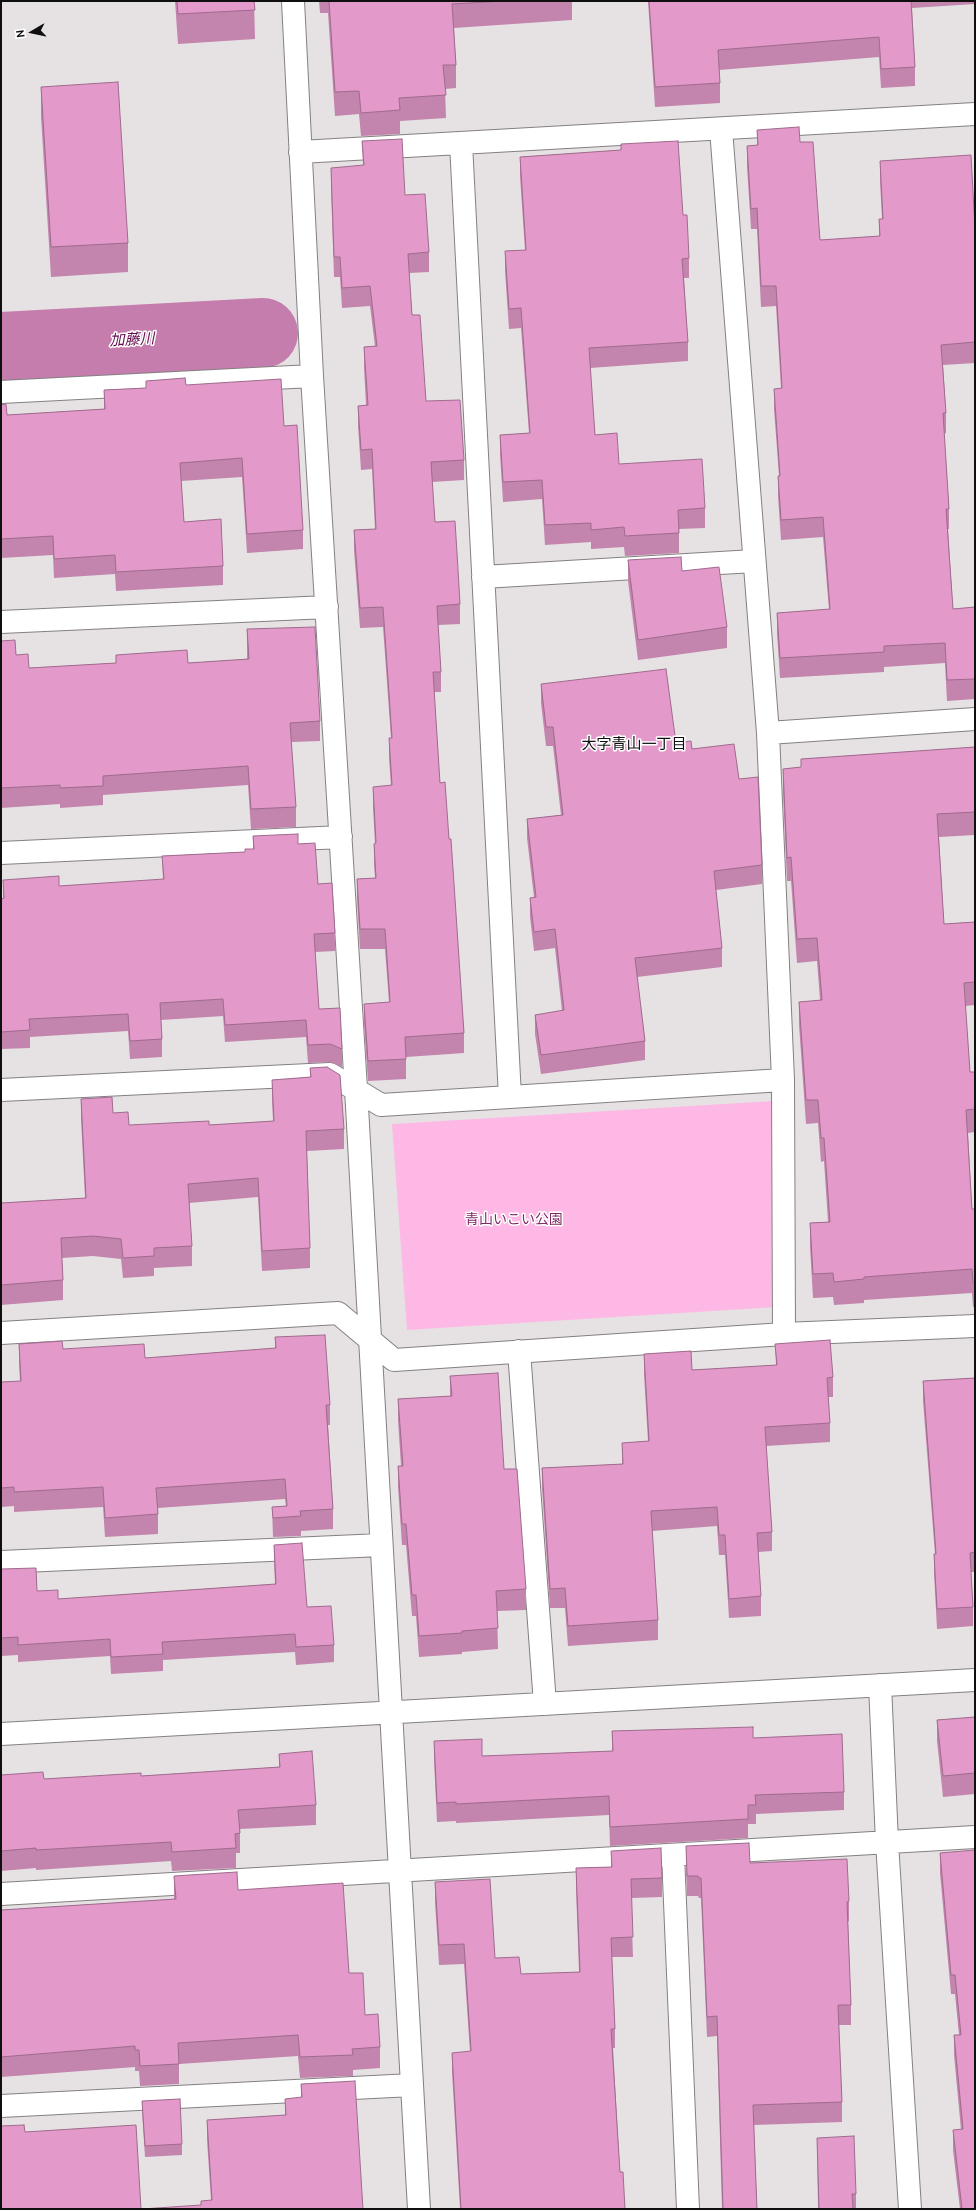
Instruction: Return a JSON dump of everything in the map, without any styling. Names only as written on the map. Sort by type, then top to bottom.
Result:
[{"type":"street","points":[[293,1],[312,376],[356,1089],[419,2209]]},
{"type":"street","points":[[300,152],[975,114]]},
{"type":"street","points":[[721,129],[768,733],[783,1080],[784,1334]]},
{"type":"street","points":[[461,143],[510,1097]]},
{"type":"street","points":[[1,392],[312,376]]},
{"type":"street","points":[[484,577],[754,561]]},
{"type":"street","points":[[1,622],[327,607]]},
{"type":"street","points":[[768,733],[975,719]]},
{"type":"street","points":[[1,853],[341,838]]},
{"type":"street","points":[[1,1090],[330,1074],[381,1105],[783,1080]]},
{"type":"street","points":[[1,1333],[338,1313],[394,1360],[784,1334],[975,1326]]},
{"type":"street","points":[[519,1351],[545,1704]]},
{"type":"street","points":[[1,1562],[382,1545]]},
{"type":"street","points":[[1,1734],[975,1680]]},
{"type":"street","points":[[880,1685],[887,1842],[910,2209]]},
{"type":"street","points":[[1,1894],[975,1838]]},
{"type":"street","points":[[674,1855],[688,2209]]},
{"type":"street","points":[[1,2106],[412,2085]]},
{"type":"green space","name":"青山いこい公園","points":[[773,1101],[777,1307],[407,1330],[392,1124]]},
{"type":"building","points":[[177,1],[254,1],[255,10],[178,14]]},
{"type":"building","points":[[329,1],[504,1],[452,4],[456,65],[443,65],[446,95],[399,98],[400,110],[361,113],[359,91],[335,92]]},
{"type":"building","points":[[649,1],[911,1],[915,67],[881,69],[879,37],[718,50],[720,83],[655,87]]},
{"type":"building","points":[[118,82],[128,243],[51,247],[41,87]]},
{"type":"building","points":[[799,127],[800,142],[813,142],[820,240],[880,236],[879,219],[883,219],[880,161],[971,155],[975,228],[975,342],[941,345],[946,413],[943,413],[949,509],[946,509],[953,609],[975,607],[975,679],[947,680],[945,643],[884,646],[884,652],[780,658],[777,613],[830,609],[823,517],[781,520],[778,476],[780,476],[774,389],[782,388],[776,286],[761,286],[757,208],[751,209],[747,146],[758,145],[757,130]]},
{"type":"building","points":[[402,139],[405,195],[425,194],[429,252],[408,254],[412,315],[420,315],[426,401],[460,400],[464,460],[431,462],[435,522],[455,521],[458,569],[460,604],[437,606],[441,672],[433,672],[440,783],[445,782],[449,839],[451,839],[464,1033],[405,1037],[406,1059],[368,1061],[364,1004],[390,1002],[385,929],[360,929],[357,879],[376,878],[373,787],[392,785],[389,738],[392,738],[383,607],[360,608],[354,530],[376,529],[372,449],[361,450],[358,406],[368,405],[364,347],[377,346],[370,286],[342,288],[340,257],[334,257],[331,168],[364,165],[362,141]]},
{"type":"building","points":[[678,141],[683,215],[687,215],[689,258],[682,259],[688,342],[589,348],[595,435],[617,433],[619,464],[702,459],[705,508],[678,510],[679,533],[625,536],[624,527],[591,530],[591,523],[545,525],[542,480],[503,482],[500,435],[530,433],[521,308],[509,309],[505,251],[526,250],[520,157],[621,150],[621,144]]},
{"type":"building","points":[[185,378],[186,385],[281,379],[284,426],[297,425],[303,530],[247,534],[242,458],[180,463],[184,522],[221,519],[223,566],[116,572],[115,555],[54,559],[53,536],[1,539],[1,405],[6,404],[7,415],[105,409],[104,390],[146,388],[146,381]]},
{"type":"building","points":[[681,557],[682,571],[719,567],[727,627],[638,640],[628,560]]},
{"type":"building","points":[[315,627],[320,721],[290,723],[296,807],[251,809],[248,766],[103,776],[103,786],[60,788],[60,785],[1,788],[1,641],[15,640],[16,655],[28,654],[29,668],[116,663],[116,655],[187,650],[188,663],[249,659],[247,629]]},
{"type":"building","points":[[666,669],[676,743],[691,741],[692,749],[734,744],[739,779],[758,777],[762,865],[714,871],[722,948],[635,958],[645,1041],[541,1055],[535,1015],[564,1010],[555,929],[534,932],[530,898],[536,897],[527,819],[563,815],[553,727],[546,727],[541,684]]},
{"type":"building","points":[[975,747],[975,812],[937,814],[944,924],[975,922],[975,982],[964,983],[970,1072],[975,1072],[975,1109],[966,1110],[972,1209],[975,1209],[975,1283],[973,1283],[972,1269],[864,1277],[864,1279],[834,1282],[833,1273],[813,1274],[810,1223],[830,1222],[824,1138],[821,1138],[818,1100],[806,1100],[799,1002],[822,1000],[817,938],[797,939],[791,857],[787,858],[783,769],[801,767],[801,759]]},
{"type":"building","points":[[298,834],[298,844],[315,843],[318,884],[332,883],[335,933],[314,934],[319,1009],[340,1008],[342,1049],[330,1044],[308,1045],[306,1020],[225,1025],[223,999],[160,1003],[162,1039],[130,1041],[128,1014],[29,1019],[30,1030],[1,1032],[1,899],[4,898],[3,880],[59,876],[59,886],[164,879],[162,856],[245,852],[245,849],[254,849],[253,836]]},
{"type":"building","points":[[327,1067],[340,1075],[344,1129],[306,1131],[310,1248],[262,1251],[258,1178],[188,1184],[192,1246],[154,1248],[154,1256],[123,1258],[121,1239],[93,1236],[61,1238],[63,1280],[1,1285],[1,1203],[86,1198],[81,1099],[112,1097],[113,1113],[128,1112],[129,1125],[209,1121],[209,1125],[274,1121],[272,1080],[311,1077],[310,1068]]},
{"type":"building","points":[[325,1335],[330,1405],[326,1405],[333,1509],[300,1511],[301,1516],[273,1518],[272,1507],[287,1506],[285,1479],[156,1488],[158,1514],[105,1518],[103,1487],[14,1492],[14,1487],[1,1488],[1,1382],[21,1381],[19,1344],[62,1341],[63,1349],[144,1344],[145,1358],[276,1348],[275,1337]]},
{"type":"building","points":[[830,1340],[833,1377],[827,1378],[830,1423],[765,1427],[772,1532],[757,1533],[761,1596],[729,1599],[725,1535],[719,1535],[717,1507],[651,1511],[658,1620],[568,1626],[565,1588],[550,1589],[542,1468],[623,1464],[622,1443],[649,1441],[644,1354],[691,1351],[692,1370],[777,1365],[775,1344]]},
{"type":"building","points":[[498,1373],[504,1469],[517,1469],[526,1589],[496,1591],[498,1628],[462,1631],[462,1633],[419,1636],[416,1595],[412,1595],[406,1524],[402,1524],[398,1466],[403,1466],[398,1399],[452,1396],[450,1376]]},
{"type":"building","points":[[975,1378],[975,1552],[970,1553],[973,1607],[937,1609],[934,1554],[936,1554],[923,1381]]},
{"type":"building","points":[[302,1543],[307,1607],[331,1606],[334,1645],[296,1647],[295,1634],[162,1642],[163,1654],[111,1657],[110,1639],[18,1645],[18,1637],[1,1638],[1,1569],[36,1568],[37,1591],[58,1590],[58,1599],[276,1584],[274,1545]]},
{"type":"building","points":[[975,1717],[975,1773],[943,1776],[937,1720]]},
{"type":"building","points":[[753,1727],[753,1738],[842,1734],[844,1792],[755,1795],[756,1805],[748,1805],[748,1819],[610,1827],[609,1796],[456,1804],[456,1802],[437,1803],[434,1741],[482,1739],[482,1756],[613,1751],[612,1731]]},
{"type":"building","points":[[312,1751],[316,1805],[238,1810],[240,1833],[235,1834],[236,1848],[172,1852],[171,1842],[1,1851],[1,1775],[43,1772],[44,1779],[141,1773],[141,1776],[280,1767],[279,1754]]},
{"type":"building","points":[[749,1843],[750,1863],[847,1859],[851,2005],[838,2005],[842,2102],[753,2105],[757,2209],[723,2209],[717,2016],[707,2017],[701,1878],[698,1876],[687,1876],[686,1846]]},
{"type":"building","points":[[661,1848],[662,1878],[631,1879],[633,1937],[611,1938],[615,2029],[611,2029],[620,2172],[623,2172],[625,2209],[461,2209],[452,2053],[471,2051],[464,1944],[439,1945],[435,1882],[490,1879],[495,1958],[519,1957],[521,1974],[580,1972],[576,1868],[612,1867],[611,1851]]},
{"type":"building","points":[[975,1850],[975,2209],[962,2209],[953,2130],[963,2129],[954,2035],[961,2035],[955,1975],[951,1975],[940,1853]]},
{"type":"building","points":[[237,1872],[238,1890],[343,1883],[349,1973],[363,1973],[365,2015],[378,2014],[380,2047],[352,2049],[353,2055],[300,2057],[298,2035],[178,2043],[179,2064],[140,2066],[139,2050],[135,2050],[135,2046],[1,2057],[1,1910],[176,1899],[174,1876]]},
{"type":"building","points":[[355,2081],[363,2209],[142,2209],[201,2205],[201,2201],[212,2200],[207,2120],[286,2115],[285,2099],[302,2097],[301,2084]]},
{"type":"building","points":[[180,2099],[182,2144],[145,2146],[142,2101]]},
{"type":"building","points":[[24,2125],[25,2132],[136,2125],[141,2209],[1,2209],[1,2126]]},
{"type":"building","points":[[854,2136],[856,2194],[852,2194],[853,2209],[819,2209],[817,2138]]},
{"type":"waterway","name":"加藤川","points":[[1,347],[263,333]]},
{"type":"district","name":"大字青山一丁目","points":[[634,745]]}]
